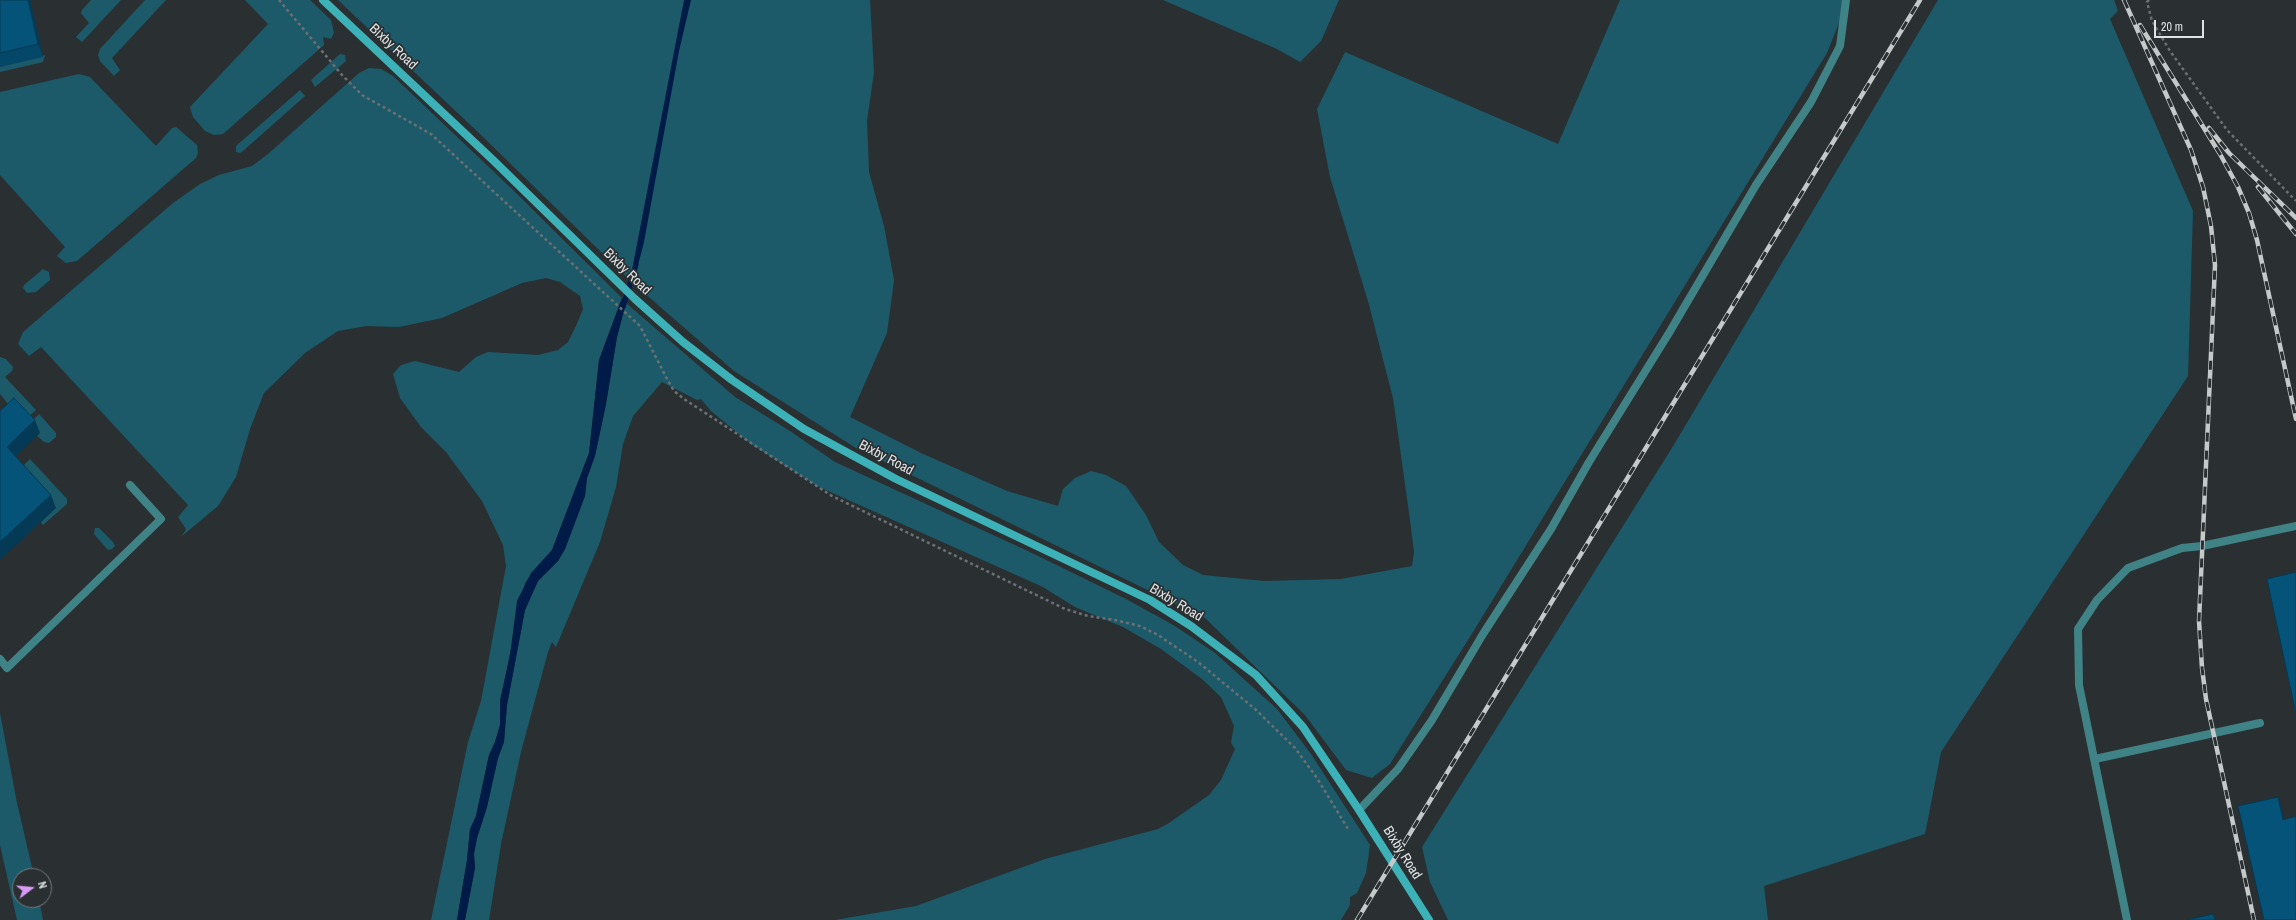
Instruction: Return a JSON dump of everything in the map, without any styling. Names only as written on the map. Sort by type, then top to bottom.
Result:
[{"type":"street","name":"Bixby Road","points":[[323,0],[494,161],[635,299],[683,342],[732,380],[804,429],[896,479],[1150,600],[1191,626],[1256,675],[1303,727],[1359,810],[1429,920]]},
{"type":"lane","points":[[1359,810],[1398,769],[1432,720],[1483,634],[1551,529],[1589,462],[1669,333],[1756,185],[1811,102],[1840,46],[1846,0]]},
{"type":"lane","points":[[0,659],[7,668],[161,519],[130,485]]},
{"type":"lane","points":[[2127,920],[2079,685],[2078,629],[2097,600],[2128,568],[2182,548],[2202,546],[2296,526]]},
{"type":"lane","points":[[2095,759],[2260,723]]},
{"type":"path","points":[[279,0],[342,75],[362,95],[432,134],[573,266],[607,294],[640,326],[674,391],[790,470],[832,496],[1064,609],[1088,616],[1140,626],[1158,635],[1198,662],[1255,709],[1295,748],[1317,778],[1348,829]]},
{"type":"path","points":[[2149,0],[2147,2],[2152,21],[2170,51],[2223,124],[2296,201]]},
{"type":"shaded area","points":[[91,0],[121,0],[82,42],[76,37],[89,23],[81,13]]},
{"type":"shaded area","points":[[145,0],[166,0],[112,58],[120,70],[114,76],[100,61],[98,55],[100,49]]},
{"type":"shaded area","points":[[245,0],[310,0],[331,20],[334,33],[331,39],[323,37],[324,45],[223,134],[214,135],[205,131],[193,117],[190,107],[268,24]]},
{"type":"shaded area","points":[[338,0],[870,0],[874,72],[867,121],[869,172],[884,226],[894,280],[887,333],[850,417],[921,453],[1007,491],[1058,506],[1063,489],[1075,478],[1091,471],[1106,475],[1126,486],[1146,515],[1159,542],[1183,565],[1203,575],[1264,581],[1341,579],[1412,566],[1414,552],[1393,398],[1368,301],[1330,177],[1317,109],[1345,52],[1558,144],[1620,0],[1848,0],[1827,53],[1473,632],[1390,764],[1372,778],[1346,770],[1305,715],[1205,618],[856,448],[734,371],[635,285],[481,135]]},
{"type":"shaded area","points":[[684,0],[691,0],[679,51],[644,242],[636,273],[632,270]]},
{"type":"shaded area","points":[[1163,0],[1339,0],[1321,41],[1300,62],[1277,49]]},
{"type":"shaded area","points":[[1938,0],[2114,0],[2118,11],[2110,19],[2193,211],[2188,376],[1941,752],[1925,834],[1764,886],[1768,920],[1448,920],[1430,882],[1422,847],[1675,443]]},
{"type":"shaded area","points":[[340,54],[345,55],[346,61],[315,87],[311,80]]},
{"type":"shaded area","points":[[45,55],[43,62],[0,72],[0,67]]},
{"type":"shaded area","points":[[369,68],[381,69],[393,76],[513,190],[622,298],[599,360],[589,453],[552,550],[525,583],[500,701],[500,725],[489,755],[476,816],[470,829],[467,860],[457,920],[431,920],[468,742],[481,701],[506,566],[503,545],[482,501],[446,452],[421,427],[400,398],[393,374],[401,365],[415,361],[459,372],[476,357],[488,352],[538,355],[558,350],[568,342],[583,309],[580,296],[560,282],[546,278],[522,283],[442,318],[399,327],[366,326],[338,331],[305,353],[264,393],[250,429],[236,477],[218,506],[182,536],[186,529],[178,517],[188,505],[41,347],[29,356],[18,344],[23,332],[173,203],[200,184],[219,175],[252,166],[268,154],[359,73]]},
{"type":"shaded area","points":[[79,74],[90,77],[156,146],[172,128],[176,127],[197,145],[198,153],[196,158],[77,261],[66,263],[57,256],[65,247],[0,175],[0,92]]},
{"type":"shaded area","points":[[300,90],[305,96],[243,151],[240,153],[236,152],[236,146]]},
{"type":"shaded area","points":[[43,269],[49,272],[50,280],[36,292],[27,293],[23,288],[24,285]]},
{"type":"shaded area","points":[[622,298],[626,303],[617,337],[606,404],[595,456],[587,478],[585,496],[565,549],[558,561],[538,581],[525,610],[507,705],[504,742],[498,758],[487,807],[477,838],[474,854],[475,868],[465,920],[457,920],[467,860],[470,829],[476,816],[489,755],[500,725],[500,701],[510,655],[517,601],[531,573],[552,550],[589,453],[599,360]]},
{"type":"shaded area","points":[[626,303],[735,397],[790,431],[835,462],[1032,553],[1126,599],[1175,626],[1215,653],[1277,709],[1311,754],[1370,845],[1366,873],[1357,893],[1350,897],[1350,905],[1341,920],[835,920],[916,906],[1045,859],[1158,829],[1209,795],[1221,780],[1235,749],[1231,743],[1234,726],[1221,697],[1202,679],[1161,649],[1123,627],[1075,607],[1043,587],[817,486],[751,444],[711,411],[701,399],[697,400],[662,382],[633,416],[623,444],[616,487],[600,542],[556,647],[552,642],[548,652],[521,752],[501,844],[489,920],[465,920],[475,868],[474,854],[477,838],[487,807],[498,758],[504,742],[507,705],[525,610],[538,581],[558,561],[565,549],[585,496],[587,478],[595,456],[606,404],[617,337]]},
{"type":"shaded area","points":[[0,357],[6,359],[13,367],[12,371],[5,377],[36,410],[26,419],[16,414],[0,394]]},
{"type":"shaded area","points":[[39,414],[56,433],[56,437],[49,443],[44,442],[37,436],[39,434],[30,423]]},
{"type":"shaded area","points":[[30,459],[67,499],[67,504],[43,525],[41,522],[55,508],[20,469]]},
{"type":"shaded area","points":[[95,528],[99,528],[113,542],[115,546],[112,549],[108,550],[94,534]]},
{"type":"shaded area","points":[[0,713],[17,803],[32,868],[12,868],[12,898],[0,845]]},
{"type":"shaded area","points":[[14,908],[41,908],[43,920],[17,920]]},
{"type":"building","points":[[0,0],[28,0],[38,44],[0,53]]},
{"type":"building","points":[[14,398],[35,420],[7,447],[51,495],[0,542],[0,411]]},
{"type":"building","points":[[2296,572],[2296,714],[2267,579]]},
{"type":"building","points":[[2278,797],[2283,820],[2296,816],[2296,920],[2264,920],[2238,806]]},
{"type":"building","points":[[2213,914],[2215,920],[2187,920]]},
{"type":"waterway","points":[[623,307],[636,265]]},
{"type":"railway","points":[[1357,920],[1920,0]]},
{"type":"railway","points":[[2124,0],[2191,150],[2203,187],[2211,226],[2215,265],[2199,621],[2202,668],[2206,699],[2254,920]]},
{"type":"railway","points":[[2140,25],[2220,154],[2238,187],[2249,213],[2257,240],[2296,419]]},
{"type":"railway","points":[[2209,128],[2229,153],[2296,218]]},
{"type":"railway","points":[[2258,187],[2296,234]]}]
